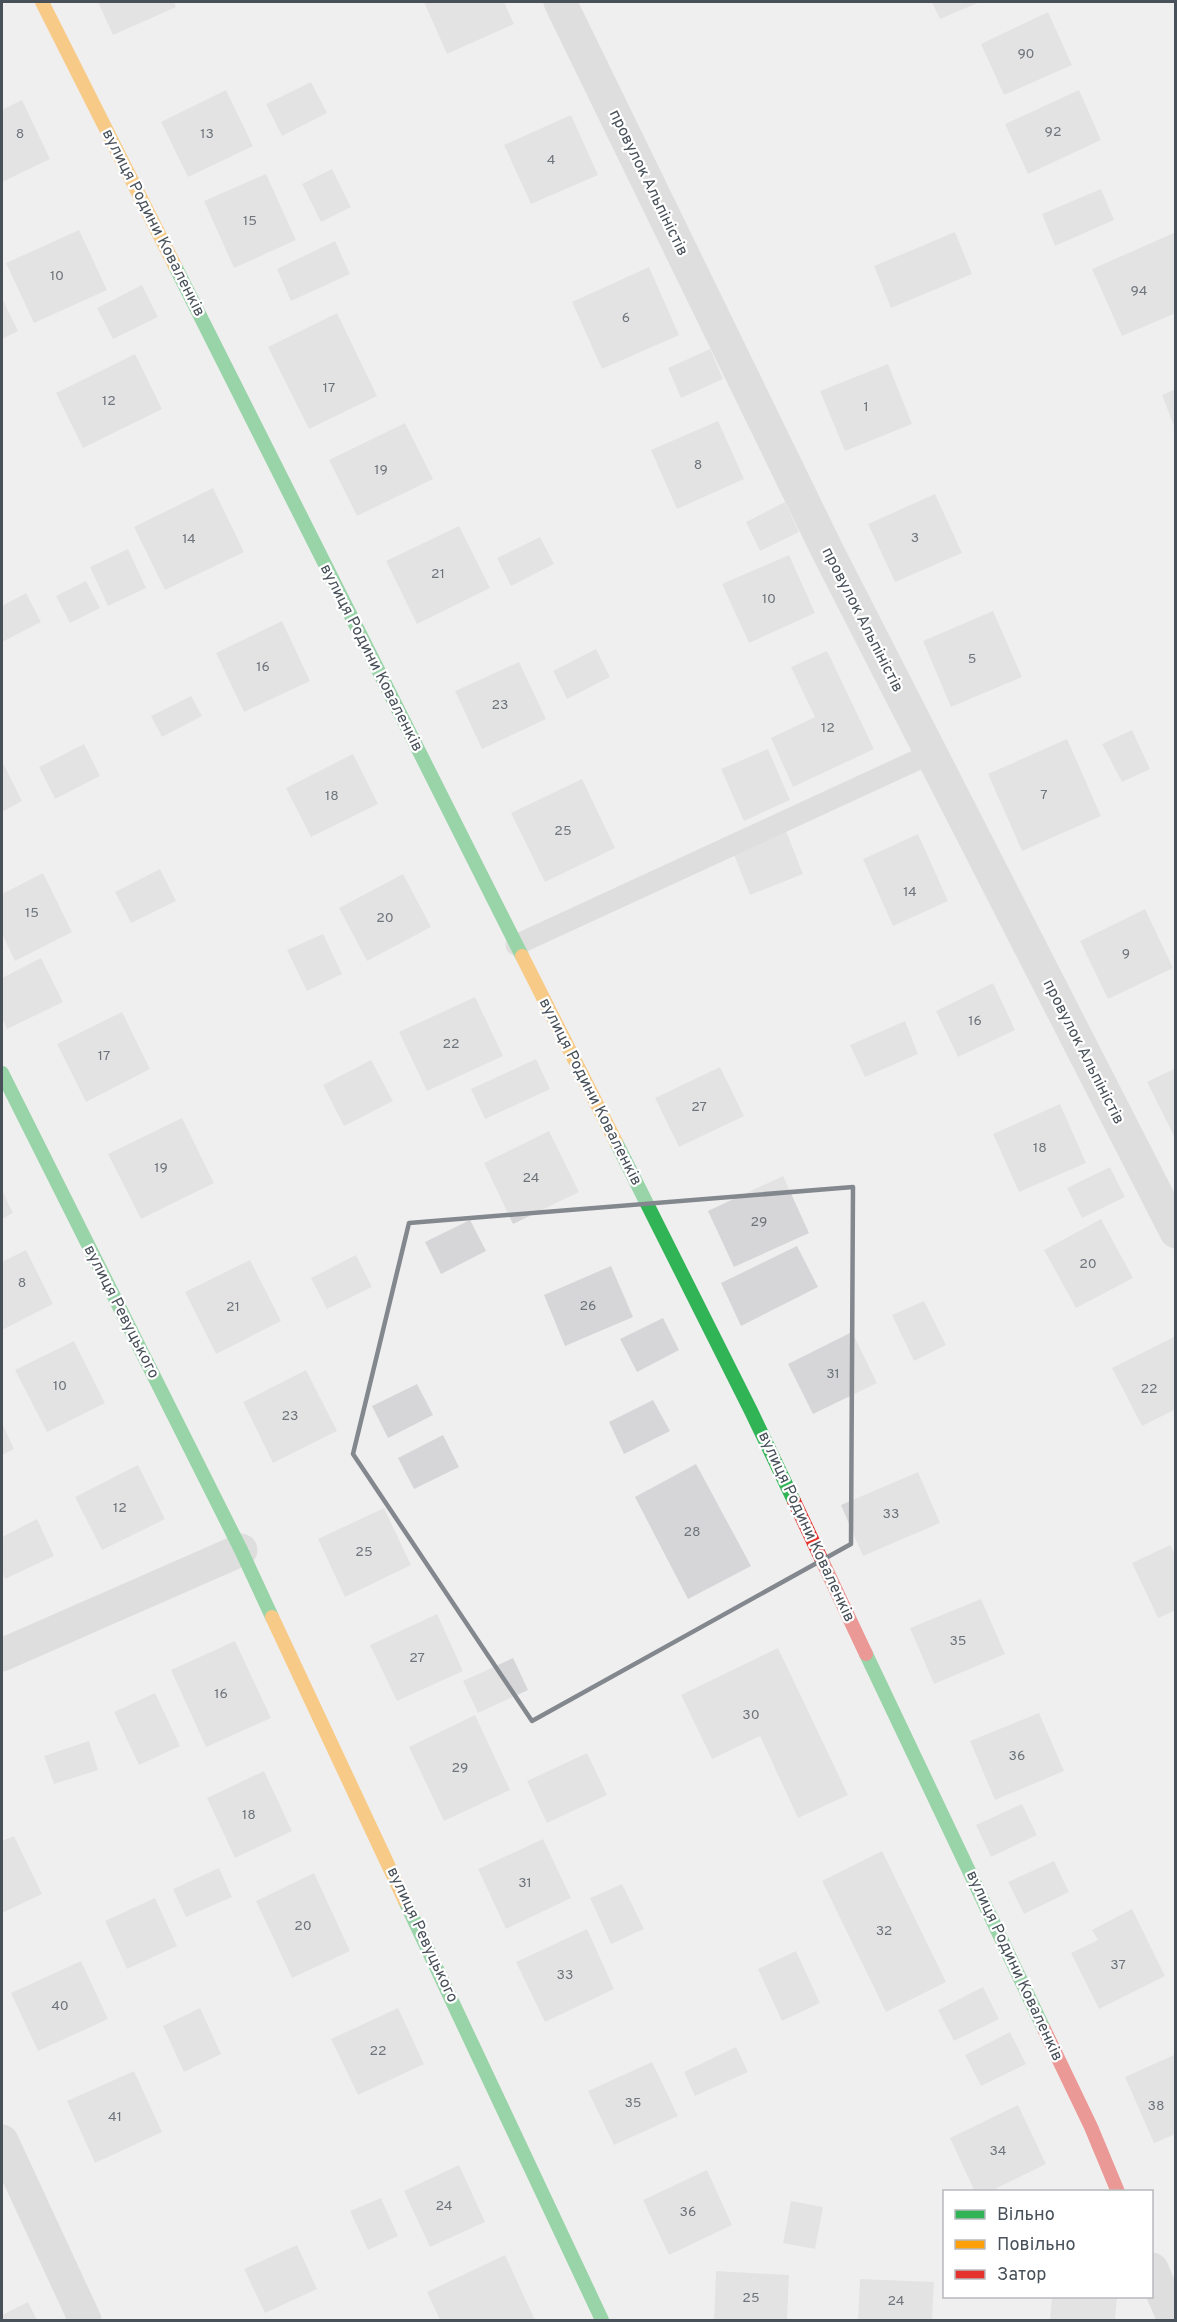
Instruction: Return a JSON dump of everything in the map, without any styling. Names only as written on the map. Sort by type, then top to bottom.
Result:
[{"type":"street","name":"вулиця Родини Коваленків","points":[[42,2],[751,1412],[1091,2127],[1117,2190]]},
{"type":"street","name":"провулок Альпіністів","points":[[560,2],[823,542],[1176,1232]]},
{"type":"street","name":"вулиця Ревуцького","points":[[2,1073],[241,1550],[602,2320]]},
{"type":"street","points":[[2,1655],[241,1550]]},
{"type":"street","points":[[2,2141],[85,2320]]},
{"type":"street","points":[[1153,2271],[1174,2320]]},
{"type":"lane","points":[[516,945],[930,754]]},
{"type":"highlighted area","points":[[853,1187],[851,1544],[532,1721],[353,1454],[409,1223]]},
{"type":"building","points":[[98,2],[174,2],[176,7],[113,35]]},
{"type":"building","points":[[424,2],[504,2],[514,24],[447,54]]},
{"type":"building","points":[[932,2],[980,2],[940,19]]},
{"type":"building","points":[[1048,12],[1072,65],[1004,95],[981,44]]},
{"type":"building","points":[[311,82],[327,113],[282,136],[266,104]]},
{"type":"building","points":[[226,90],[253,146],[188,177],[161,122]]},
{"type":"building","points":[[1079,90],[1101,140],[1028,174],[1005,124]]},
{"type":"building","points":[[22,100],[50,159],[2,182],[2,110]]},
{"type":"building","points":[[571,115],[598,175],[531,204],[504,145]]},
{"type":"building","points":[[332,169],[351,207],[321,222],[302,184]]},
{"type":"building","points":[[266,174],[296,240],[234,268],[204,201]]},
{"type":"building","points":[[1101,189],[1114,220],[1055,246],[1042,214]]},
{"type":"building","points":[[79,230],[107,290],[34,323],[6,263]]},
{"type":"building","points":[[955,232],[972,274],[891,308],[874,266]]},
{"type":"building","points":[[1176,232],[1176,313],[1122,336],[1092,269]]},
{"type":"building","points":[[335,241],[350,274],[291,301],[277,269]]},
{"type":"building","points":[[649,267],[679,335],[602,369],[572,302]]},
{"type":"building","points":[[142,285],[158,317],[113,339],[97,308]]},
{"type":"building","points":[[2,298],[18,331],[2,339]]},
{"type":"building","points":[[337,313],[377,396],[309,429],[268,347]]},
{"type":"building","points":[[710,349],[723,379],[681,398],[668,368]]},
{"type":"building","points":[[135,354],[162,409],[83,448],[56,393]]},
{"type":"building","points":[[888,364],[912,424],[845,451],[820,391]]},
{"type":"building","points":[[1176,389],[1176,429],[1175,429],[1162,395]]},
{"type":"building","points":[[718,421],[744,479],[677,509],[651,450]]},
{"type":"building","points":[[405,423],[433,479],[357,516],[329,460]]},
{"type":"building","points":[[213,488],[244,552],[165,590],[134,527]]},
{"type":"building","points":[[935,494],[962,553],[895,582],[868,524]]},
{"type":"building","points":[[785,502],[799,532],[760,551],[746,522]]},
{"type":"building","points":[[459,526],[490,588],[417,624],[386,561]]},
{"type":"building","points":[[540,537],[554,564],[511,586],[497,558]]},
{"type":"building","points":[[128,549],[146,588],[108,606],[90,567]]},
{"type":"building","points":[[789,555],[815,613],[749,643],[722,584]]},
{"type":"building","points":[[86,581],[100,608],[70,623],[56,596]]},
{"type":"building","points":[[26,593],[41,622],[2,642],[2,606]]},
{"type":"building","points":[[993,611],[1022,677],[951,707],[923,641]]},
{"type":"building","points":[[282,621],[310,681],[244,712],[216,653]]},
{"type":"building","points":[[596,649],[610,677],[567,699],[553,671]]},
{"type":"building","points":[[827,651],[874,749],[793,787],[771,738],[815,717],[791,667]]},
{"type":"building","points":[[519,662],[546,719],[482,749],[455,691]]},
{"type":"building","points":[[191,696],[202,716],[162,737],[151,716]]},
{"type":"building","points":[[1132,730],[1150,769],[1122,782],[1102,744]]},
{"type":"building","points":[[1067,739],[1101,816],[1022,851],[988,774]]},
{"type":"building","points":[[84,744],[100,776],[55,799],[39,767]]},
{"type":"building","points":[[768,749],[790,800],[744,821],[721,769]]},
{"type":"building","points":[[353,754],[378,804],[311,837],[286,788]]},
{"type":"building","points":[[2,761],[22,801],[2,812]]},
{"type":"building","points":[[582,779],[615,848],[545,882],[511,813]]},
{"type":"building","points":[[786,831],[803,874],[750,895],[733,852]]},
{"type":"building","points":[[918,834],[948,901],[893,926],[863,859]]},
{"type":"building","points":[[160,869],[176,901],[131,923],[115,892]]},
{"type":"building","points":[[43,873],[72,932],[15,961],[2,934],[2,894]]},
{"type":"building","points":[[403,874],[431,927],[367,961],[339,908]]},
{"type":"building","points":[[1145,909],[1173,968],[1108,999],[1080,941]]},
{"type":"building","points":[[323,934],[342,974],[307,991],[287,950]]},
{"type":"building","points":[[41,958],[63,1002],[7,1029],[2,1018],[2,978]]},
{"type":"building","points":[[993,983],[1015,1030],[958,1057],[936,1011]]},
{"type":"building","points":[[475,997],[503,1056],[427,1091],[399,1032]]},
{"type":"building","points":[[122,1012],[150,1069],[86,1102],[57,1044]]},
{"type":"building","points":[[905,1021],[918,1054],[865,1077],[850,1045]]},
{"type":"building","points":[[536,1059],[550,1089],[485,1119],[471,1089]]},
{"type":"building","points":[[371,1060],[393,1101],[344,1126],[323,1085]]},
{"type":"building","points":[[720,1067],[744,1116],[679,1147],[655,1098]]},
{"type":"building","points":[[1176,1068],[1176,1140],[1147,1082]]},
{"type":"building","points":[[1060,1104],[1086,1163],[1019,1192],[993,1134]]},
{"type":"building","points":[[182,1118],[214,1183],[141,1219],[108,1154]]},
{"type":"building","points":[[549,1131],[579,1192],[513,1224],[484,1163]]},
{"type":"building","points":[[1110,1167],[1125,1197],[1082,1218],[1067,1188]]},
{"type":"building","points":[[783,1176],[809,1233],[734,1267],[708,1211]]},
{"type":"building","points":[[2,1190],[13,1213],[2,1219]]},
{"type":"building","points":[[1101,1219],[1133,1278],[1076,1308],[1044,1250]]},
{"type":"building","points":[[470,1220],[486,1251],[441,1274],[425,1242]]},
{"type":"building","points":[[797,1246],[818,1287],[741,1326],[721,1283]]},
{"type":"building","points":[[26,1250],[53,1304],[2,1330],[2,1262]]},
{"type":"building","points":[[356,1255],[372,1287],[327,1309],[311,1278]]},
{"type":"building","points":[[250,1260],[281,1321],[216,1354],[185,1292]]},
{"type":"building","points":[[611,1266],[633,1317],[565,1346],[544,1295]]},
{"type":"building","points":[[924,1301],[946,1345],[914,1361],[892,1315]]},
{"type":"building","points":[[663,1318],[679,1350],[637,1372],[620,1339]]},
{"type":"building","points":[[852,1332],[877,1383],[813,1414],[788,1364]]},
{"type":"building","points":[[1176,1336],[1176,1409],[1142,1426],[1112,1368]]},
{"type":"building","points":[[74,1341],[105,1403],[47,1432],[15,1370]]},
{"type":"building","points":[[306,1370],[337,1431],[273,1463],[243,1402]]},
{"type":"building","points":[[417,1384],[433,1415],[388,1438],[372,1406]]},
{"type":"building","points":[[653,1400],[670,1431],[624,1454],[609,1422]]},
{"type":"building","points":[[2,1423],[14,1449],[2,1455]]},
{"type":"building","points":[[443,1435],[459,1467],[414,1489],[398,1458]]},
{"type":"building","points":[[696,1464],[751,1566],[688,1599],[635,1497]]},
{"type":"building","points":[[138,1465],[165,1519],[102,1550],[75,1497]]},
{"type":"building","points":[[918,1472],[940,1523],[863,1556],[841,1505]]},
{"type":"building","points":[[384,1508],[411,1565],[345,1597],[318,1539]]},
{"type":"building","points":[[37,1519],[54,1556],[5,1579],[2,1571],[2,1537]]},
{"type":"building","points":[[1170,1545],[1176,1556],[1176,1610],[1158,1618],[1132,1563]]},
{"type":"building","points":[[981,1599],[1005,1654],[934,1684],[910,1628]]},
{"type":"building","points":[[437,1614],[463,1671],[397,1701],[370,1645]]},
{"type":"building","points":[[235,1641],[271,1718],[206,1747],[171,1670]]},
{"type":"building","points":[[778,1648],[848,1795],[798,1818],[760,1736],[712,1759],[681,1695]]},
{"type":"building","points":[[513,1658],[528,1690],[478,1713],[463,1681]]},
{"type":"building","points":[[155,1693],[180,1746],[139,1765],[114,1712]]},
{"type":"building","points":[[1039,1713],[1064,1771],[995,1800],[970,1741]]},
{"type":"building","points":[[475,1715],[510,1790],[444,1821],[409,1747]]},
{"type":"building","points":[[89,1741],[98,1770],[54,1784],[44,1756]]},
{"type":"building","points":[[587,1753],[607,1795],[547,1823],[527,1781]]},
{"type":"building","points":[[264,1771],[292,1831],[235,1858],[207,1798]]},
{"type":"building","points":[[1022,1804],[1037,1835],[991,1857],[976,1825]]},
{"type":"building","points":[[14,1836],[42,1894],[2,1913],[2,1841]]},
{"type":"building","points":[[543,1839],[571,1898],[506,1929],[478,1869]]},
{"type":"building","points":[[882,1851],[946,1982],[886,2012],[822,1881]]},
{"type":"building","points":[[1054,1861],[1069,1892],[1024,1914],[1008,1882]]},
{"type":"building","points":[[219,1868],[232,1897],[186,1917],[173,1889]]},
{"type":"building","points":[[314,1873],[350,1951],[292,1978],[256,1901]]},
{"type":"building","points":[[622,1884],[644,1929],[611,1944],[590,1898]]},
{"type":"building","points":[[155,1898],[177,1946],[127,1969],[105,1921]]},
{"type":"building","points":[[1132,1909],[1165,1976],[1099,2009],[1071,1953],[1098,1940],[1092,1930]]},
{"type":"building","points":[[587,1929],[614,1989],[545,2022],[516,1962]]},
{"type":"building","points":[[796,1951],[820,2003],[782,2021],[758,1969]]},
{"type":"building","points":[[81,1961],[108,2019],[38,2051],[11,1993]]},
{"type":"building","points":[[983,1987],[999,2019],[954,2041],[938,2010]]},
{"type":"building","points":[[200,2008],[221,2054],[184,2072],[163,2026]]},
{"type":"building","points":[[398,2008],[424,2064],[358,2095],[331,2039]]},
{"type":"building","points":[[1010,2032],[1026,2064],[981,2086],[965,2055]]},
{"type":"building","points":[[736,2047],[748,2072],[695,2096],[684,2072]]},
{"type":"building","points":[[1176,2054],[1176,2134],[1154,2143],[1125,2077]]},
{"type":"building","points":[[652,2062],[678,2116],[614,2145],[588,2091]]},
{"type":"building","points":[[134,2071],[162,2132],[95,2163],[67,2101]]},
{"type":"building","points":[[1018,2105],[1046,2164],[993,2190],[974,2190],[950,2138]]},
{"type":"building","points":[[459,2165],[485,2222],[430,2247],[404,2191]]},
{"type":"building","points":[[707,2170],[732,2225],[669,2255],[643,2200]]},
{"type":"building","points":[[381,2198],[398,2236],[368,2250],[350,2211]]},
{"type":"building","points":[[791,2201],[823,2207],[815,2249],[783,2243]]},
{"type":"building","points":[[297,2245],[317,2289],[265,2313],[244,2269]]},
{"type":"building","points":[[505,2255],[535,2320],[440,2320],[427,2292]]},
{"type":"building","points":[[716,2271],[789,2275],[787,2320],[714,2320]]},
{"type":"building","points":[[860,2279],[934,2282],[932,2320],[858,2320]]},
{"type":"building","points":[[1052,2298],[1117,2298],[1115,2320],[1050,2320]]},
{"type":"building","points":[[28,2302],[37,2320],[2,2320],[2,2315]]},
{"type":"traffic: fast","points":[[175,266],[522,956]]},
{"type":"traffic: fast","points":[[2,1073],[241,1550],[272,1617]]},
{"type":"traffic: fast","points":[[616,1142],[794,1501]]},
{"type":"traffic: fast","points":[[866,1654],[1044,2029]]},
{"type":"traffic: fast","points":[[405,1901],[602,2320]]},
{"type":"traffic: slow","points":[[42,2],[175,266]]},
{"type":"traffic: slow","points":[[522,956],[616,1142]]},
{"type":"traffic: slow","points":[[272,1617],[405,1901]]},
{"type":"traffic: jam","points":[[794,1501],[866,1654]]},
{"type":"traffic: jam","points":[[1044,2029],[1091,2127],[1117,2190]]}]
